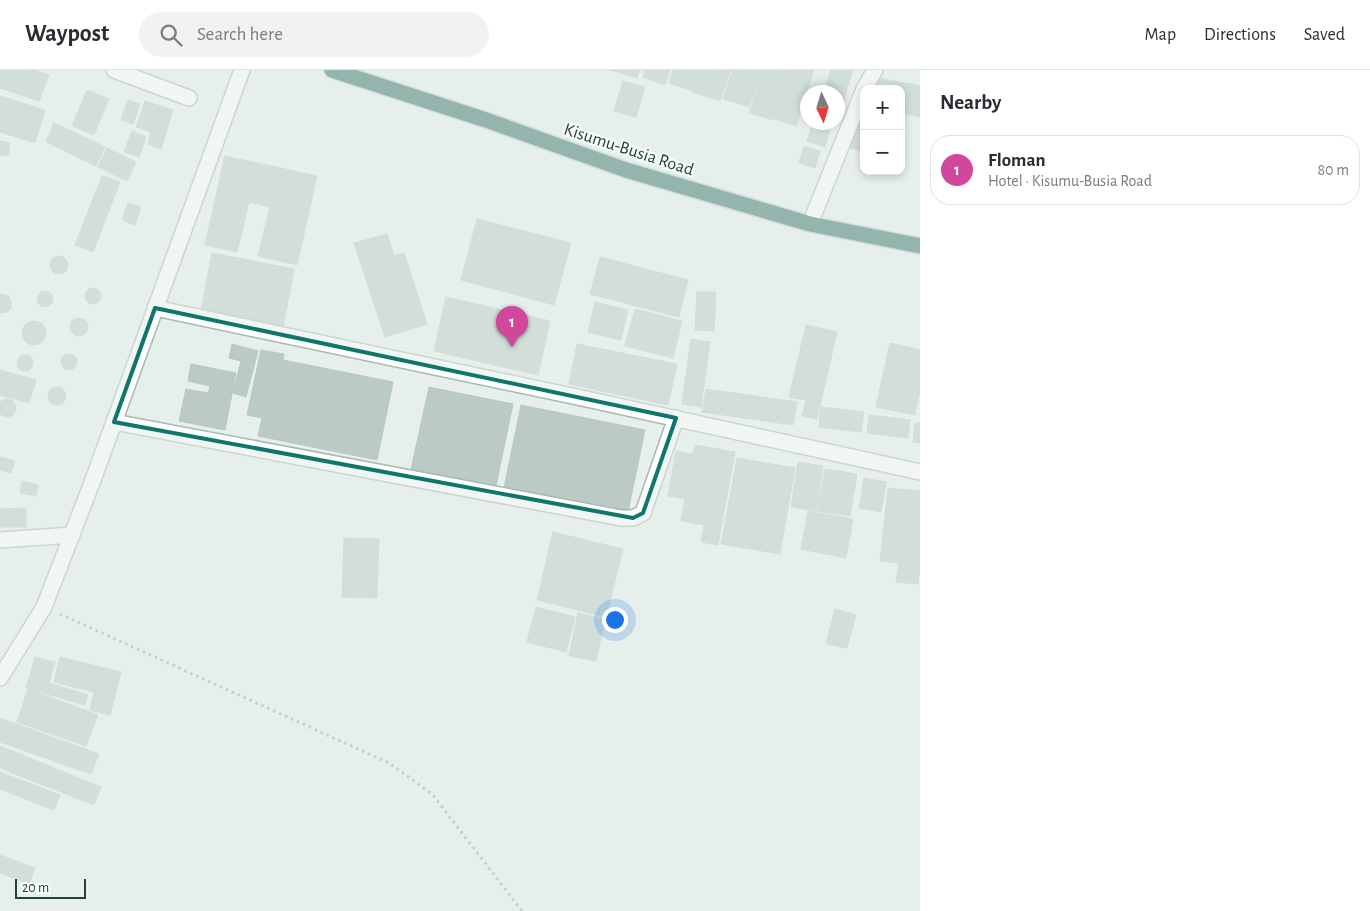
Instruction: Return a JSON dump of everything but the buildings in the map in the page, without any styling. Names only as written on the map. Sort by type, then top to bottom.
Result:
[{"type":"highway","name":"Kisumu-Busia Road","points":[[337,71],[486,120],[626,170],[810,224],[920,246]]},
{"type":"street","points":[[114,70],[189,98]]},
{"type":"street","points":[[0,678],[44,607],[114,422],[242,70]]},
{"type":"street","points":[[866,85],[874,70]]},
{"type":"street","points":[[810,224],[860,99]]},
{"type":"street","points":[[155,308],[676,418],[920,472]]},
{"type":"street","points":[[114,422],[612,516],[633,518],[643,513],[676,418]]},
{"type":"street","points":[[0,540],[72,535]]},
{"type":"path","points":[[44,607],[389,763],[432,794],[522,911]]},
{"type":"highlighted area","points":[[155,308],[676,418],[643,513],[633,518],[114,422]]},
{"type":"place","name":"Floman","points":[[512,347]]}]
